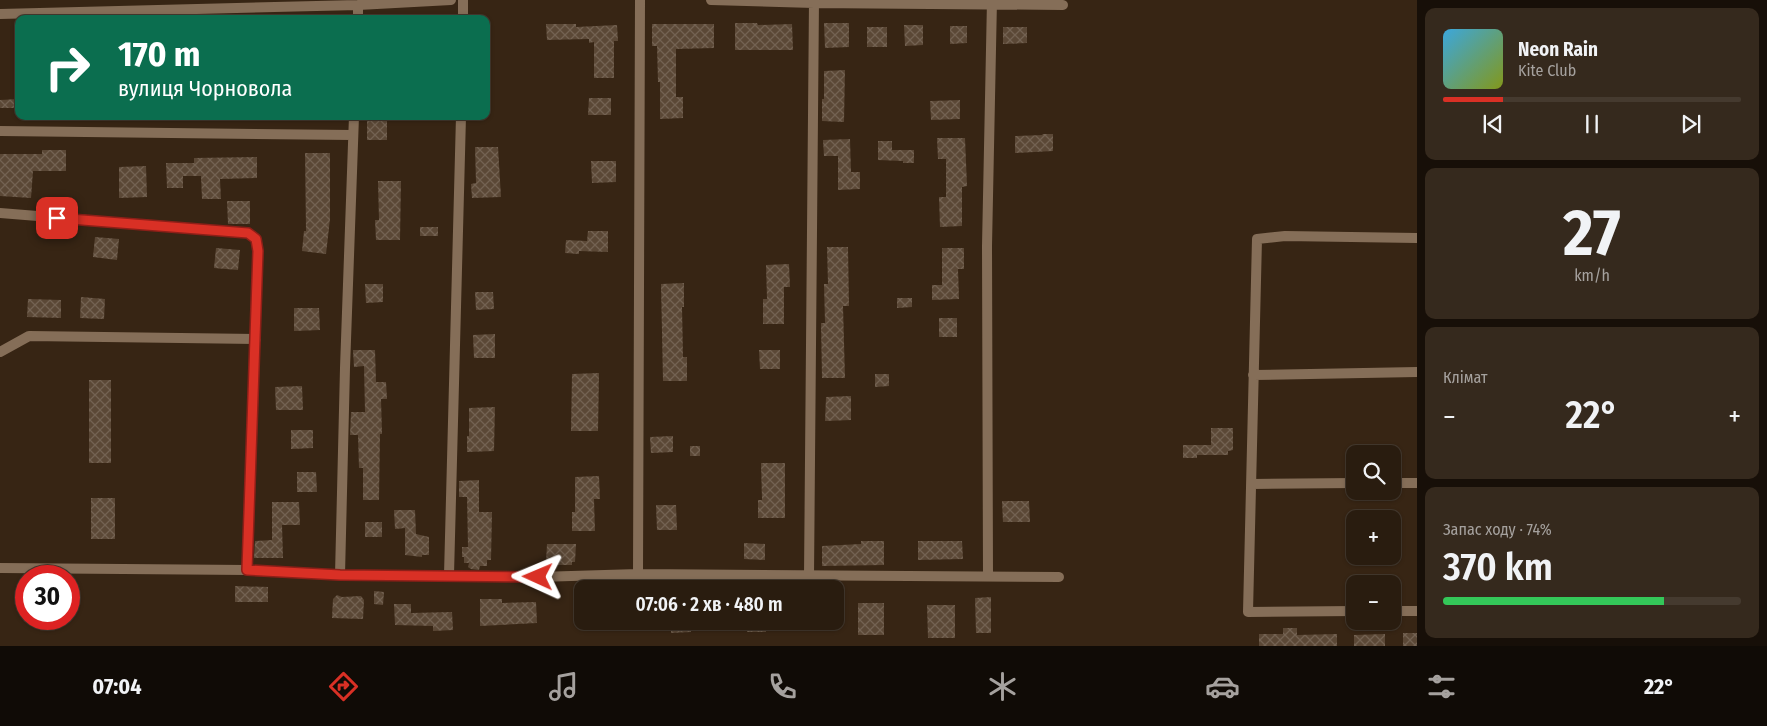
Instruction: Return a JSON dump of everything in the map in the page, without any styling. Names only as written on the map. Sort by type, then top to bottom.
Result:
[{"type":"street","points":[[0,14],[277,4],[358,5],[451,0]]},
{"type":"street","points":[[463,0],[463,15]]},
{"type":"street","points":[[638,574],[640,0]]},
{"type":"street","points":[[711,0],[992,2],[1063,5]]},
{"type":"street","points":[[809,576],[814,1]]},
{"type":"street","points":[[988,576],[987,246],[992,2]]},
{"type":"street","points":[[358,5],[358,15]]},
{"type":"street","points":[[340,575],[354,120]]},
{"type":"street","points":[[449,575],[461,120]]},
{"type":"street","points":[[0,131],[353,135]]},
{"type":"street","points":[[0,213],[248,233],[256,239],[258,251],[256,339],[247,570]]},
{"type":"street","points":[[1346,611],[1248,612],[1257,239],[1285,236],[1417,238]]},
{"type":"street","points":[[0,352],[29,336],[256,339]]},
{"type":"street","points":[[1253,375],[1417,372]]},
{"type":"street","points":[[1252,484],[1346,483]]},
{"type":"street","points":[[1401,483],[1417,483]]},
{"type":"street","points":[[0,568],[247,570],[340,575],[538,577],[638,574],[1059,577]]},
{"type":"street","points":[[1401,611],[1417,611]]},
{"type":"building","points":[[735,23],[757,23],[758,25],[792,24],[793,50],[735,50]]},
{"type":"building","points":[[824,23],[849,23],[849,47],[825,48]]},
{"type":"building","points":[[546,24],[576,24],[576,27],[617,25],[618,41],[614,41],[614,78],[594,78],[594,42],[589,43],[589,39],[547,40]]},
{"type":"building","points":[[652,24],[714,24],[714,48],[676,49],[676,97],[683,97],[683,118],[660,119],[660,82],[658,82],[657,46],[652,46]]},
{"type":"building","points":[[904,25],[923,25],[923,45],[905,46]]},
{"type":"building","points":[[950,26],[967,26],[967,43],[950,44]]},
{"type":"building","points":[[867,27],[887,27],[887,47],[867,47]]},
{"type":"building","points":[[1003,27],[1027,27],[1027,43],[1003,44]]},
{"type":"building","points":[[845,70],[844,122],[822,121],[824,71]]},
{"type":"building","points":[[589,98],[611,98],[611,115],[588,115]]},
{"type":"building","points":[[15,99],[15,108],[0,108],[0,100]]},
{"type":"building","points":[[960,100],[960,119],[931,120],[930,101]]},
{"type":"building","points":[[367,120],[387,120],[387,140],[367,140]]},
{"type":"building","points":[[1053,134],[1053,151],[1015,153],[1015,136]]},
{"type":"building","points":[[937,138],[965,138],[967,186],[962,187],[962,226],[940,227],[939,197],[946,197],[946,159],[938,159]]},
{"type":"building","points":[[850,139],[851,172],[860,172],[860,189],[838,190],[838,156],[824,156],[823,140]]},
{"type":"building","points":[[878,141],[892,141],[892,150],[914,150],[914,163],[878,160]]},
{"type":"building","points":[[475,147],[498,147],[501,197],[472,198],[471,184],[476,183]]},
{"type":"building","points":[[42,150],[66,150],[66,171],[33,171],[31,198],[0,196],[0,154],[42,154]]},
{"type":"building","points":[[305,153],[330,153],[330,219],[326,254],[302,251],[304,231],[306,231]]},
{"type":"building","points":[[257,157],[257,178],[220,179],[221,199],[202,199],[201,176],[183,176],[183,188],[167,188],[166,163],[194,163],[194,158]]},
{"type":"building","points":[[591,161],[616,161],[616,182],[592,183]]},
{"type":"building","points":[[146,166],[147,197],[119,198],[119,167]]},
{"type":"building","points":[[378,181],[401,181],[400,240],[376,240],[375,220],[379,220]]},
{"type":"building","points":[[227,201],[250,201],[250,224],[228,224]]},
{"type":"building","points":[[420,227],[438,227],[438,236],[420,236]]},
{"type":"building","points":[[588,231],[608,231],[608,252],[579,251],[579,254],[565,253],[566,240],[587,241]]},
{"type":"building","points":[[95,237],[119,239],[117,260],[93,257]]},
{"type":"building","points":[[827,247],[848,247],[849,306],[843,306],[845,378],[822,378],[821,323],[825,323],[824,284],[828,284]]},
{"type":"building","points":[[216,248],[240,250],[238,270],[214,268]]},
{"type":"building","points":[[942,248],[964,248],[964,269],[958,269],[959,299],[932,300],[932,285],[942,285]]},
{"type":"building","points":[[789,264],[790,287],[784,287],[784,324],[763,324],[763,299],[767,299],[766,265]]},
{"type":"building","points":[[684,283],[684,307],[682,307],[683,357],[687,357],[687,381],[663,381],[661,284]]},
{"type":"building","points":[[365,284],[383,284],[383,302],[366,303]]},
{"type":"building","points":[[475,292],[493,292],[494,309],[476,310]]},
{"type":"building","points":[[81,297],[105,299],[104,319],[80,318]]},
{"type":"building","points":[[897,298],[912,298],[912,307],[897,308]]},
{"type":"building","points":[[28,299],[61,300],[61,318],[27,317]]},
{"type":"building","points":[[294,308],[319,308],[320,330],[294,331]]},
{"type":"building","points":[[939,318],[957,318],[957,337],[939,337]]},
{"type":"building","points":[[495,334],[495,358],[474,358],[473,335]]},
{"type":"building","points":[[353,350],[375,350],[376,382],[386,382],[387,399],[381,399],[382,434],[380,434],[379,500],[363,500],[363,468],[359,468],[358,435],[350,435],[351,412],[365,412],[364,366],[354,367]]},
{"type":"building","points":[[759,350],[780,350],[780,369],[760,369]]},
{"type":"building","points":[[599,373],[598,431],[571,431],[572,374]]},
{"type":"building","points":[[875,374],[889,374],[889,386],[875,387]]},
{"type":"building","points":[[89,380],[111,380],[111,463],[89,463]]},
{"type":"building","points":[[302,386],[303,410],[276,410],[275,387]]},
{"type":"building","points":[[851,396],[851,420],[825,421],[826,397]]},
{"type":"building","points":[[495,407],[494,451],[467,452],[469,408]]},
{"type":"building","points":[[1211,428],[1233,428],[1233,450],[1228,451],[1228,455],[1197,455],[1197,458],[1183,458],[1183,445],[1211,445]]},
{"type":"building","points":[[291,430],[313,430],[313,448],[291,449]]},
{"type":"building","points":[[673,436],[673,452],[651,453],[650,437]]},
{"type":"building","points":[[690,446],[700,446],[700,456],[690,456]]},
{"type":"building","points":[[761,463],[785,463],[785,518],[758,518],[758,500],[762,500]]},
{"type":"building","points":[[297,472],[316,472],[317,492],[297,492]]},
{"type":"building","points":[[599,476],[600,499],[594,499],[595,531],[572,531],[572,512],[575,512],[575,477]]},
{"type":"building","points":[[479,480],[479,512],[492,512],[491,560],[487,560],[487,566],[480,566],[479,570],[468,567],[469,563],[464,563],[464,557],[462,557],[462,547],[468,547],[467,497],[459,497],[459,481]]},
{"type":"building","points":[[91,498],[115,498],[115,539],[91,539]]},
{"type":"building","points":[[1002,501],[1029,501],[1030,522],[1003,522]]},
{"type":"building","points":[[272,502],[299,502],[300,525],[282,525],[283,558],[254,558],[255,541],[272,540]]},
{"type":"building","points":[[656,505],[676,505],[677,530],[657,530]]},
{"type":"building","points":[[394,510],[415,510],[416,534],[429,537],[429,555],[422,555],[422,557],[405,555],[405,528],[395,529]]},
{"type":"building","points":[[365,522],[382,522],[382,537],[365,537]]},
{"type":"building","points":[[861,541],[884,541],[884,565],[822,566],[822,546],[861,544]]},
{"type":"building","points":[[918,541],[962,541],[963,559],[918,560]]},
{"type":"building","points":[[744,543],[765,544],[765,560],[744,559]]},
{"type":"building","points":[[547,544],[576,544],[575,562],[572,562],[572,565],[550,565],[551,562],[546,562]]},
{"type":"building","points":[[235,586],[268,587],[268,602],[235,602]]},
{"type":"building","points":[[374,591],[384,592],[383,605],[374,604]]},
{"type":"building","points":[[337,595],[342,597],[361,596],[364,600],[363,619],[332,618],[333,599]]},
{"type":"building","points":[[991,597],[991,633],[976,633],[975,598]]},
{"type":"building","points":[[480,599],[502,599],[502,603],[536,602],[537,623],[480,626]]},
{"type":"building","points":[[858,603],[884,603],[884,635],[858,635]]},
{"type":"building","points":[[394,604],[411,604],[411,613],[452,612],[453,630],[433,631],[433,626],[395,625]]},
{"type":"building","points":[[927,605],[955,605],[955,638],[928,638]]},
{"type":"building","points":[[1283,628],[1297,628],[1297,635],[1337,634],[1337,646],[1259,646],[1259,634],[1283,634]]},
{"type":"building","points":[[671,630],[691,630],[691,632],[671,633]]},
{"type":"building","points":[[747,630],[766,630],[766,632],[747,632]]},
{"type":"building","points":[[1403,633],[1417,633],[1417,646],[1403,646]]},
{"type":"building","points":[[1385,634],[1385,646],[1354,646],[1354,635]]},
{"type":"route","points":[[57,218],[248,233],[256,239],[258,251],[256,339],[247,570],[340,575],[538,577]]}]
